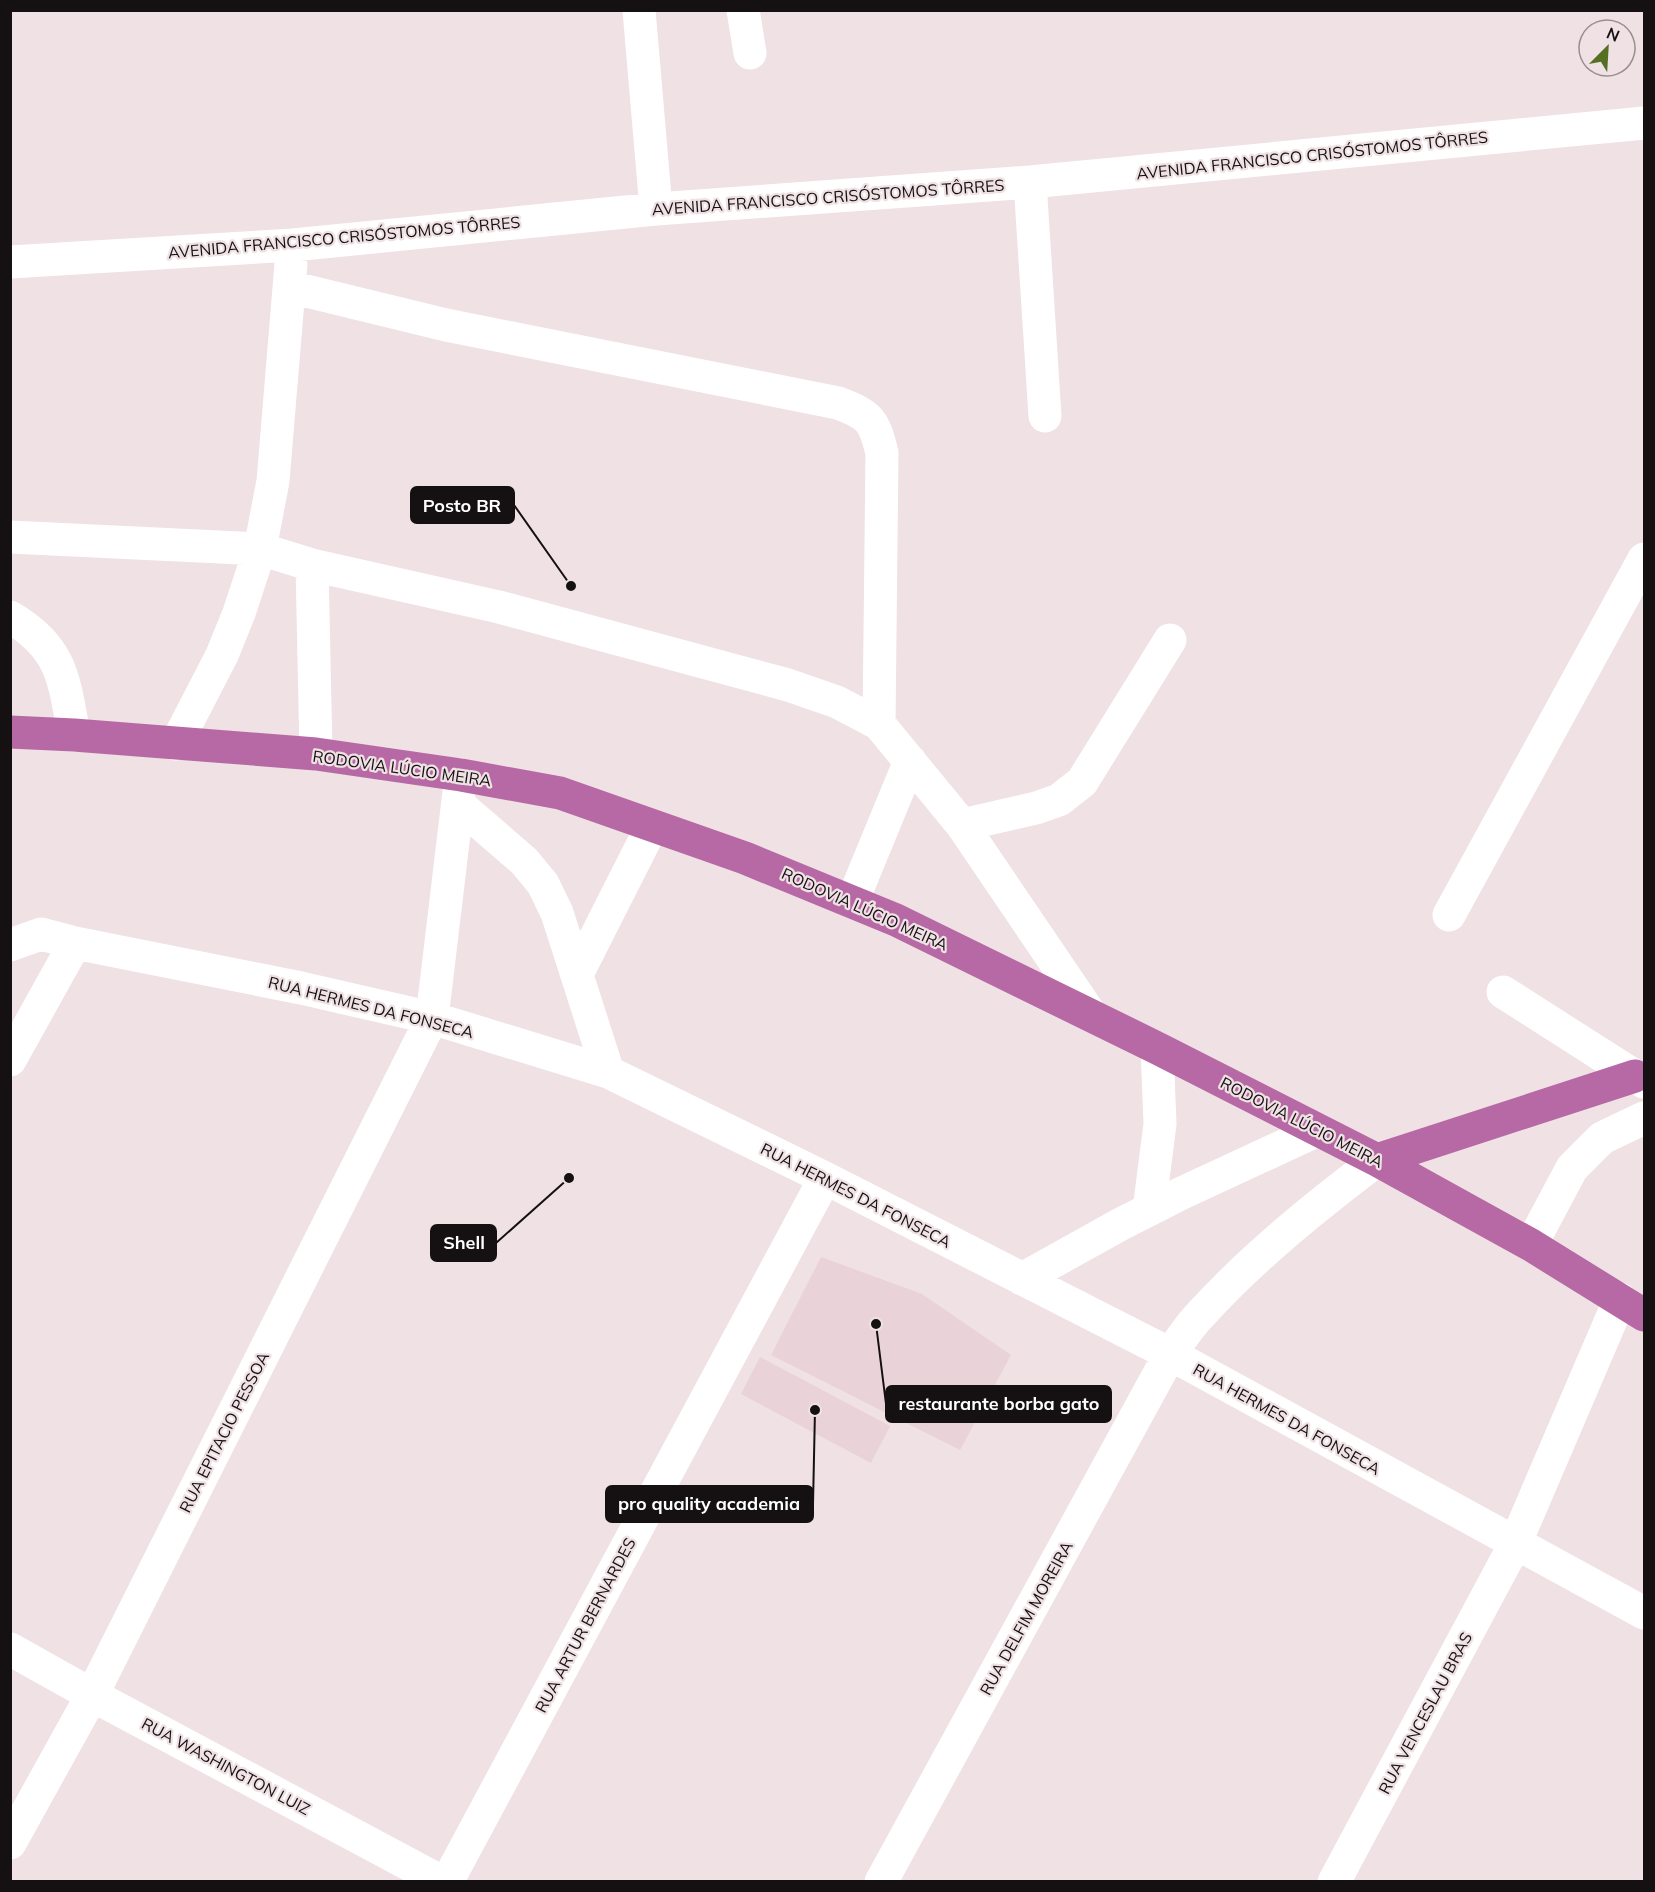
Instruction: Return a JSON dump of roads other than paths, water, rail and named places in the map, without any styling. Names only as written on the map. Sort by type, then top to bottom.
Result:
[{"type":"highway","name":"RODOVIA LÚCIO MEIRA","points":[[10,732],[316,754],[460,789],[560,793],[744,858],[896,920],[1157,1048],[1377,1160],[1531,1245],[1632,1307]]},
{"type":"highway","points":[[1377,1160],[1640,1079]]},
{"type":"street","points":[[639,10],[656,209]]},
{"type":"street","points":[[743,10],[750,53]]},
{"type":"street","name":"AVENIDA FRANCISCO CRISÓSTOMOS TÔRRES","points":[[10,262],[293,244],[656,209],[1030,182],[1644,123]]},
{"type":"street","points":[[1030,182],[1045,417]]},
{"type":"street","points":[[176,744],[222,655],[239,614],[260,549],[273,481],[293,244]]},
{"type":"street","points":[[290,287],[446,326],[838,403],[856,410],[871,420],[878,434],[882,453],[879,723]]},
{"type":"street","points":[[10,537],[260,549],[312,565],[500,607],[788,685],[837,702],[879,723],[962,825],[1091,1015]]},
{"type":"street","points":[[1449,915],[1644,558]]},
{"type":"street","points":[[312,565],[316,754]]},
{"type":"street","points":[[10,617],[27,627],[52,652],[64,679],[74,735]]},
{"type":"street","points":[[962,825],[1059,800],[1082,782],[1170,640]]},
{"type":"street","points":[[852,902],[910,761]]},
{"type":"street","points":[[460,789],[543,884],[557,913],[608,1072]]},
{"type":"street","name":"RUA EPITACIO PESSOA","points":[[10,1844],[92,1695],[432,1018],[460,789]]},
{"type":"street","points":[[577,974],[652,826]]},
{"type":"street","name":"RUA HERMES DA FONSECA","points":[[10,922],[41,934],[75,943],[301,988],[432,1018],[608,1072],[825,1178],[1170,1354],[1644,1613]]},
{"type":"street","points":[[10,945],[41,934]]},
{"type":"street","points":[[10,1060],[75,943]]},
{"type":"street","points":[[1503,992],[1640,1079]]},
{"type":"street","points":[[1149,1210],[1160,1124],[1157,1048]]},
{"type":"street","points":[[1531,1245],[1572,1168],[1602,1138],[1644,1118]]},
{"type":"street","points":[[1022,1279],[1182,1193],[1318,1130]]},
{"type":"street","name":"RUA DELFIM MOREIRA","points":[[881,1881],[1170,1354],[1199,1316],[1260,1254],[1377,1160]]},
{"type":"street","name":"RUA ARTUR BERNARDES","points":[[447,1881],[825,1178]]},
{"type":"street","name":"RUA VENCESLAU BRAS","points":[[1334,1881],[1515,1544],[1632,1307]]},
{"type":"street","name":"RUA WASHINGTON LUIZ","points":[[10,1649],[442,1881]]},
{"type":"place","name":"Posto BR","points":[[571,586]]},
{"type":"place","name":"Shell","points":[[569,1178]]},
{"type":"place","name":"restaurante borba gato","points":[[876,1324]]},
{"type":"place","name":"pro quality academia","points":[[815,1410]]}]
